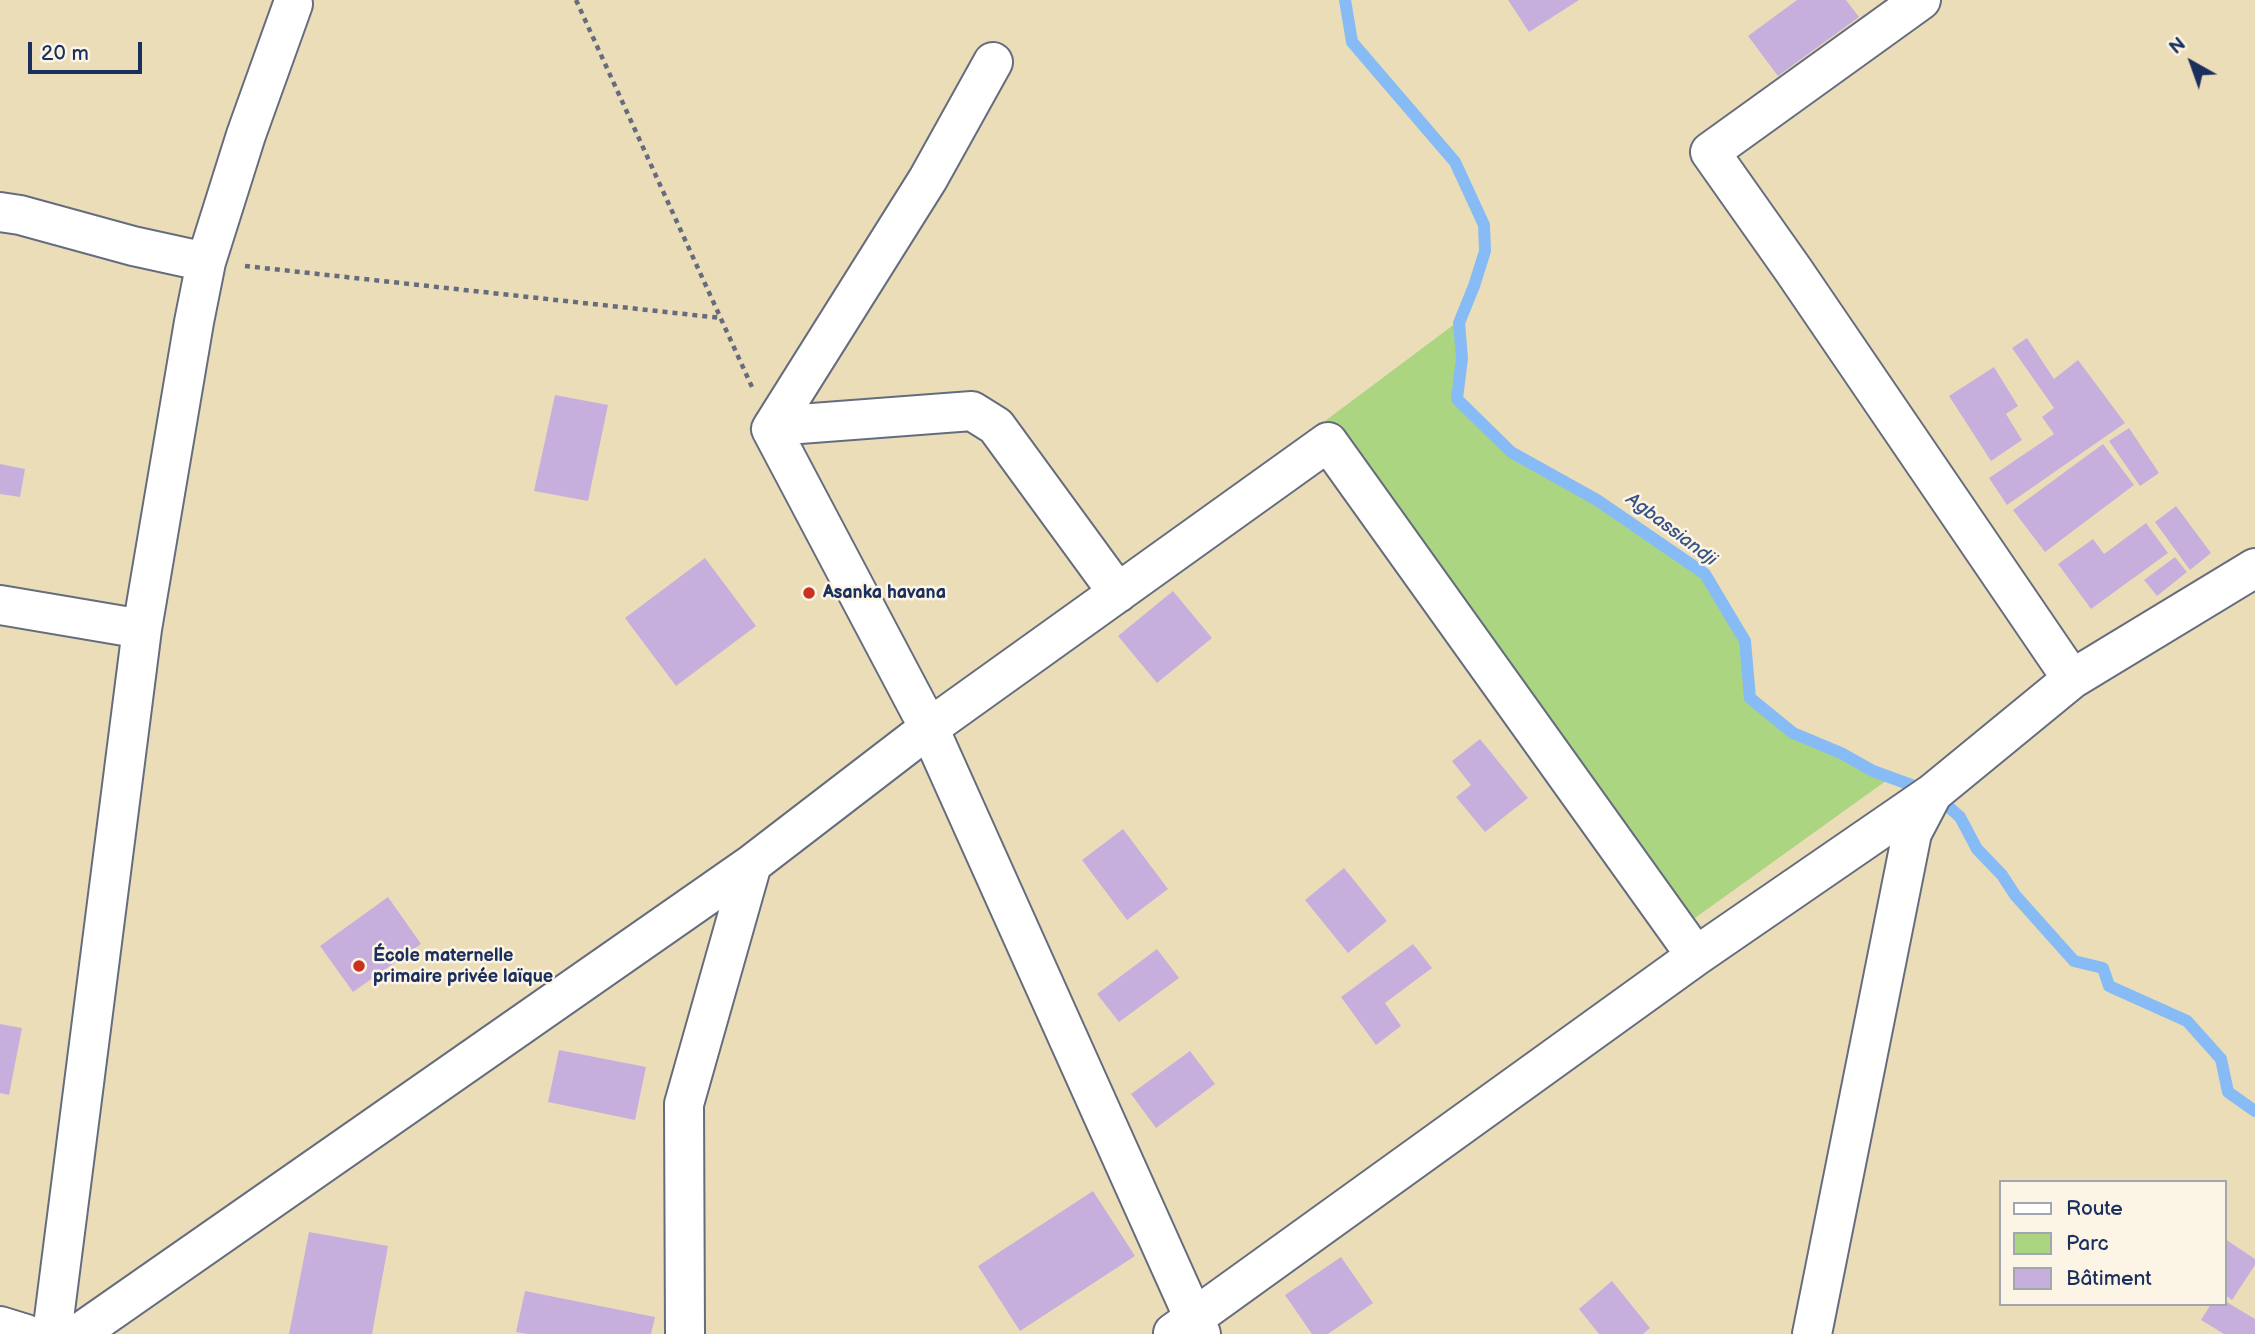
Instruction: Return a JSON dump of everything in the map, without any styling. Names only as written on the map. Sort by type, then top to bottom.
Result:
[{"type":"street","points":[[1921,0],[1710,152],[2072,679]]},
{"type":"street","points":[[52,1334],[142,629],[206,262],[246,135],[293,4]]},
{"type":"street","points":[[772,427],[928,179],[993,62]]},
{"type":"street","points":[[0,212],[206,262]]},
{"type":"street","points":[[772,427],[972,411],[996,426],[1118,593]]},
{"type":"street","points":[[772,427],[929,728],[1188,1328],[1696,956],[1933,793],[2072,679],[2255,568]]},
{"type":"street","points":[[78,1334],[752,864],[929,728],[1328,442],[1696,956]]},
{"type":"street","points":[[0,605],[142,629]]},
{"type":"street","points":[[1812,1334],[1912,833],[1933,793]]},
{"type":"street","points":[[685,1334],[684,1104],[752,864]]},
{"type":"street","points":[[0,1326],[26,1334]]},
{"type":"path","points":[[576,0],[772,427]]},
{"type":"path","points":[[206,262],[721,318]]},
{"type":"green space","points":[[1456,323],[1461,357],[1456,399],[1511,453],[1597,500],[1703,575],[1743,641],[1748,698],[1791,733],[1890,778],[1688,923],[1325,421]]},
{"type":"building","points":[[1508,0],[1579,0],[1529,32]]},
{"type":"building","points":[[1797,0],[1846,0],[1859,17],[1778,76],[1748,36]]},
{"type":"building","points":[[2027,338],[2054,379],[2078,360],[2125,423],[2007,505],[1989,478],[2054,434],[2042,417],[2054,408],[2012,348]]},
{"type":"building","points":[[1994,367],[2018,406],[2006,414],[2022,440],[1991,461],[1949,396]]},
{"type":"building","points":[[555,395],[608,405],[588,501],[534,491]]},
{"type":"building","points":[[2129,428],[2159,473],[2140,486],[2109,441]]},
{"type":"building","points":[[2103,444],[2134,485],[2045,552],[2013,510]]},
{"type":"building","points":[[0,464],[25,469],[20,497],[0,494]]},
{"type":"building","points":[[2176,506],[2211,553],[2190,570],[2155,522]]},
{"type":"building","points":[[2146,523],[2168,553],[2091,609],[2058,564],[2093,539],[2104,554]]},
{"type":"building","points":[[2175,557],[2187,572],[2157,596],[2144,580]]},
{"type":"building","points":[[705,558],[756,626],[676,686],[625,618]]},
{"type":"building","points":[[1173,591],[1212,638],[1157,683],[1118,636]]},
{"type":"building","points":[[1480,739],[1528,798],[1485,832],[1456,797],[1471,785],[1452,761]]},
{"type":"building","points":[[1123,829],[1168,889],[1127,920],[1082,860]]},
{"type":"building","points":[[1344,868],[1387,921],[1348,953],[1305,900]]},
{"type":"building","points":[[388,897],[421,944],[353,992],[320,946]]},
{"type":"building","points":[[1413,944],[1432,968],[1385,1003],[1401,1026],[1376,1045],[1341,997]]},
{"type":"building","points":[[1157,949],[1179,978],[1119,1022],[1097,994]]},
{"type":"building","points":[[0,1024],[22,1028],[9,1095],[0,1093]]},
{"type":"building","points":[[559,1050],[646,1067],[635,1120],[548,1102]]},
{"type":"building","points":[[1190,1051],[1215,1084],[1156,1128],[1131,1094]]},
{"type":"building","points":[[1093,1191],[1135,1256],[1020,1331],[978,1266]]},
{"type":"building","points":[[309,1232],[388,1246],[372,1334],[289,1334]]},
{"type":"building","points":[[2227,1240],[2255,1259],[2255,1265],[2232,1300],[2227,1296]]},
{"type":"building","points":[[1341,1257],[1373,1303],[1328,1334],[1312,1334],[1285,1295]]},
{"type":"building","points":[[1612,1281],[1650,1328],[1643,1334],[1599,1334],[1579,1309]]},
{"type":"building","points":[[525,1291],[655,1317],[651,1334],[516,1332]]},
{"type":"building","points":[[2227,1302],[2255,1319],[2255,1334],[2224,1334],[2201,1320],[2210,1306],[2227,1306]]},
{"type":"waterway","name":"Agbassiandji","points":[[1345,0],[1352,42],[1455,162],[1484,225],[1485,251],[1459,323],[1462,358],[1457,399],[1511,452],[1597,500],[1705,574],[1745,641],[1750,698],[1793,733],[1841,753],[1873,771],[1933,793],[1960,817],[1977,849],[2074,961],[2103,968],[2109,986],[2187,1021],[2221,1059],[2228,1092],[2255,1111]]},
{"type":"place","name":"Asanka havana","points":[[809,593]]},
{"type":"place","name":"École maternelle primaire privée laïque","points":[[359,966]]}]
